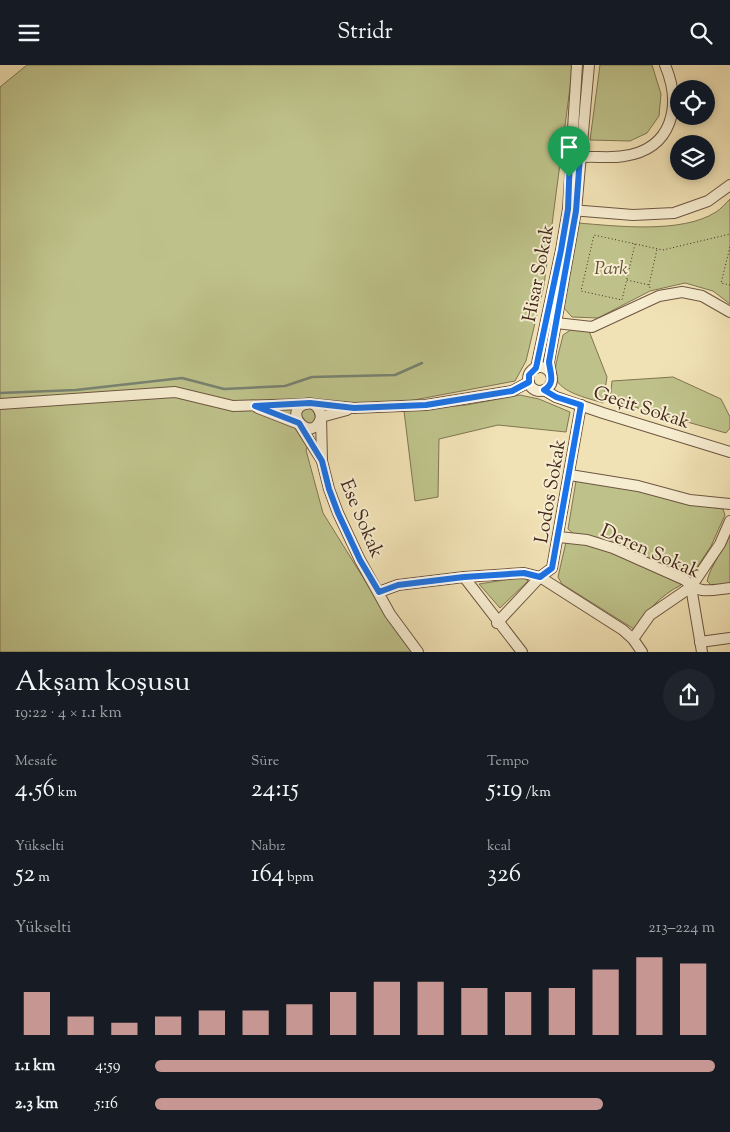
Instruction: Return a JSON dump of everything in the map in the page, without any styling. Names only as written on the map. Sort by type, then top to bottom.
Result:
[{"type":"street","name":"Hisar Sokak","points":[[550,373],[549,362],[572,210],[577,65]]},
{"type":"street","name":"Hisar Sokak","points":[[575,157],[588,65]]},
{"type":"street","points":[[575,157],[603,158],[625,156],[648,149],[664,136],[671,117],[673,97],[664,65]]},
{"type":"street","points":[[572,210],[634,215],[674,213],[708,201],[730,185]]},
{"type":"street","name":"Hisar Sokak","points":[[536,368],[561,250],[572,210]]},
{"type":"street","points":[[556,323],[592,327],[654,298],[682,292],[702,296],[730,312]]},
{"type":"street","points":[[536,368],[545,368],[550,373],[552,381],[550,385],[540,391],[533,389],[529,382],[529,375],[536,368]]},
{"type":"street","points":[[0,404],[174,392],[233,406],[309,404],[354,408],[426,405],[512,391],[529,382]]},
{"type":"street","name":"Geçit Sokak","points":[[544,390],[556,397],[730,452]]},
{"type":"street","points":[[255,406],[299,423],[306,428],[318,424],[321,417],[318,408],[309,404],[302,405],[297,412],[297,420],[299,423],[322,461]]},
{"type":"street","name":"Lodos Sokak","points":[[497,623],[540,577],[552,568],[581,405]]},
{"type":"street","points":[[321,417],[354,408]]},
{"type":"street","name":"Ese Sokak","points":[[321,417],[322,461],[329,489],[338,513],[360,560],[390,614],[418,652]]},
{"type":"street","points":[[570,475],[638,487],[690,499],[730,504]]},
{"type":"street","points":[[633,639],[650,615],[692,587],[720,544],[730,521]]},
{"type":"street","name":"Deren Sokak","points":[[559,537],[613,548],[685,580],[692,587],[702,591],[730,588]]},
{"type":"street","points":[[379,592],[398,585],[464,577],[524,573],[540,577],[594,611],[633,639],[642,652]]},
{"type":"street","points":[[464,577],[497,623],[522,652]]},
{"type":"street","points":[[692,587],[701,647],[730,639]]},
{"type":"path","points":[[635,244],[622,301],[581,291],[594,235],[663,250],[730,234]]},
{"type":"path","points":[[730,247],[721,283],[730,285]]},
{"type":"path","points":[[654,298],[649,285],[657,249]]},
{"type":"path","points":[[626,279],[649,285]]},
{"type":"green space","points":[[27,65],[573,65],[544,285],[526,361],[515,381],[403,402],[329,408],[319,416],[306,450],[323,513],[374,595],[416,652],[0,652],[0,87]]},
{"type":"green space","points":[[600,65],[652,65],[661,94],[659,116],[647,133],[630,141],[590,140]]},
{"type":"green space","name":"Park","points":[[730,199],[730,304],[713,291],[685,283],[650,291],[598,318],[572,317],[563,307],[578,223],[629,227],[667,226],[702,219],[722,208]]},
{"type":"green space","points":[[572,329],[589,331],[607,377],[603,403],[567,390],[557,380],[555,370],[563,335]]},
{"type":"green space","points":[[673,377],[721,399],[730,417],[730,428],[726,433],[610,400],[612,381]]},
{"type":"green space","points":[[520,395],[539,399],[570,412],[566,432],[498,425],[439,439],[438,497],[415,501],[404,411],[466,405]]},
{"type":"green space","points":[[580,480],[723,509],[725,515],[711,546],[696,569],[688,574],[679,574],[574,534],[568,529],[576,481]]},
{"type":"green space","points":[[730,535],[730,584],[712,586],[707,581],[709,575]]},
{"type":"green space","points":[[566,542],[596,547],[624,556],[679,581],[681,585],[655,604],[634,629],[562,584],[558,577]]},
{"type":"green space","points":[[523,577],[528,581],[500,608],[479,584]]},
{"type":"waterway","points":[[0,393],[76,390],[182,378],[224,389],[285,386],[312,377],[395,375],[422,363]]},
{"type":"route","points":[[580,157],[576,211],[549,362],[552,381],[548,388],[544,390],[556,397],[581,405],[552,568],[540,577],[524,573],[464,577],[398,585],[379,592],[360,560],[338,513],[329,489],[322,461],[299,423],[255,406],[310,403],[354,408],[426,405],[512,391],[529,382],[528,378],[531,371],[536,368],[561,250],[568,209],[569,177],[570,158],[580,157]]}]
